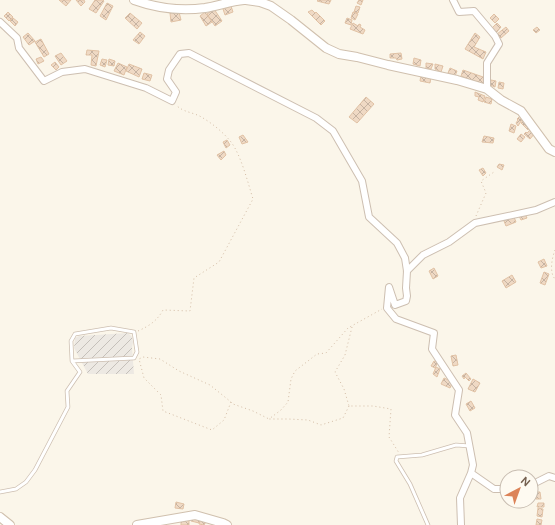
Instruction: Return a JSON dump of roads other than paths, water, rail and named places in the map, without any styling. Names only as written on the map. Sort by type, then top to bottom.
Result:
[{"type":"main road","points":[[134,0],[161,8],[204,8],[245,0],[272,6],[326,48],[339,54],[357,56],[388,65],[457,80],[487,89],[501,100],[521,111],[549,149],[555,152]]},
{"type":"main road","points":[[137,525],[194,515],[227,525]]},
{"type":"main road","points":[[0,517],[10,525]]},
{"type":"street","points":[[453,0],[459,12],[474,12],[495,36],[499,44],[487,63],[487,89]]},
{"type":"street","points":[[0,22],[17,38],[19,48],[44,81],[62,72],[85,69],[146,88],[172,102],[176,92],[167,79],[169,70],[180,54],[189,53],[316,118],[333,131],[362,181],[369,217],[397,243],[405,258],[407,271],[406,301],[395,305],[389,287],[386,308],[396,319],[434,333],[432,349],[459,390],[454,414],[467,433],[473,465],[460,498],[461,525]]},
{"type":"street","points":[[407,271],[423,255],[449,242],[475,223],[536,210],[555,202]]},
{"type":"street","points":[[471,473],[494,489],[499,489]]},
{"type":"street","points":[[539,481],[549,476],[555,478]]},
{"type":"lane","points":[[0,492],[16,489],[26,482],[68,407],[67,391],[80,372],[72,361],[71,341],[75,334],[111,328],[134,332],[138,352],[134,358],[72,361]]},
{"type":"lane","points":[[428,525],[410,484],[396,461],[397,457],[422,455],[456,445],[470,446]]}]
